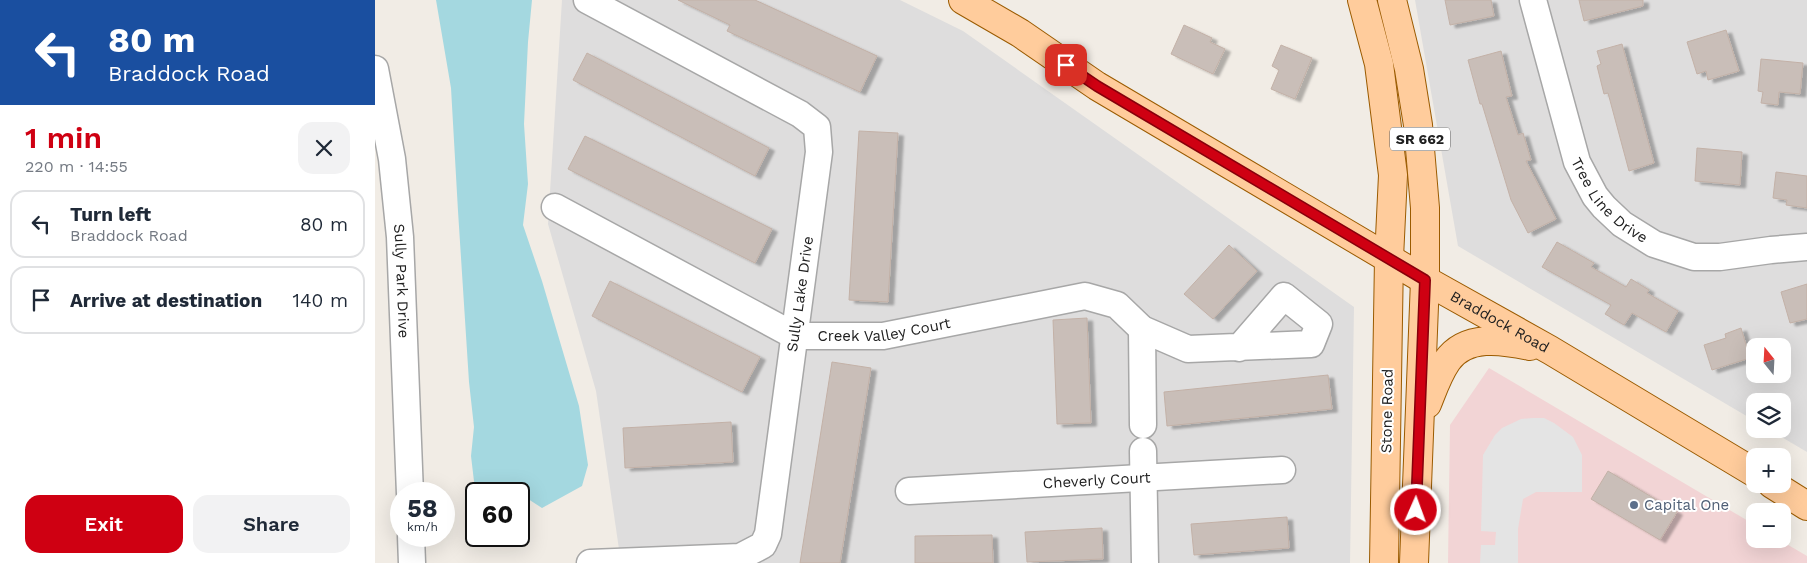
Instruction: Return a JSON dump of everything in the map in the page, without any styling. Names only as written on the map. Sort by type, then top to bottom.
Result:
[{"type":"main road","name":"Braddock Road","points":[[963,0],[1020,33],[1097,86],[1425,280],[1550,350],[1746,468]]},
{"type":"main road","name":"SR 662","points":[[1362,0],[1379,64],[1393,175],[1389,258]]},
{"type":"main road","name":"SR 662","points":[[1392,0],[1409,68],[1418,125],[1425,198],[1425,280],[1414,563]]},
{"type":"main road","name":"Stone Road","points":[[1384,563],[1389,258]]},
{"type":"main road","points":[[1420,421],[1444,366],[1456,352],[1466,345],[1490,340],[1513,342],[1550,350]]},
{"type":"main road","points":[[1786,493],[1807,506]]},
{"type":"street","name":"Sully Lake Drive","points":[[587,0],[801,114],[817,127],[819,152],[768,534],[763,545],[740,557],[590,563]]},
{"type":"street","name":"Tree Line Drive","points":[[1533,0],[1577,162],[1595,196],[1622,224],[1654,244],[1694,257],[1807,247]]},
{"type":"street","name":"Sully Park Drive","points":[[375,69],[392,159],[400,237],[410,482]]},
{"type":"street","name":"Creek Valley Court","points":[[555,207],[795,336],[883,336],[1085,296],[1117,305],[1142,329]]},
{"type":"street","points":[[1143,425],[1142,329],[1188,349],[1239,348]]},
{"type":"street","points":[[1143,451],[1145,563]]},
{"type":"street","name":"Cheverly Court","points":[[909,491],[1282,470]]},
{"type":"street","points":[[411,547],[412,563]]},
{"type":"shaded area","points":[[562,0],[900,0],[963,31],[1354,307],[1350,563],[621,563],[596,391],[548,224]]},
{"type":"shaded area","points":[[1415,0],[1807,0],[1807,452],[1783,438],[1791,438],[1791,393],[1746,393],[1746,416],[1458,246]]},
{"type":"shaded area","points":[[1489,368],[1746,520],[1746,548],[1791,547],[1807,556],[1807,563],[1448,563],[1450,425]]},
{"type":"shaded area","points":[[1544,418],[1573,437],[1582,455],[1582,492],[1536,492],[1523,499],[1518,529],[1518,563],[1480,563],[1481,545],[1495,545],[1496,532],[1481,531],[1483,455],[1495,435],[1502,428],[1521,419]]},
{"type":"water","points":[[436,0],[532,0],[524,124],[528,184],[523,225],[542,281],[579,406],[588,465],[582,486],[542,508],[530,500],[530,482],[474,482],[471,456],[474,427],[469,382],[451,88]]},
{"type":"building","points":[[678,0],[755,0],[877,56],[860,92],[727,31],[730,25]]},
{"type":"building","points":[[1445,0],[1491,0],[1494,16],[1450,25]]},
{"type":"building","points":[[1579,0],[1643,0],[1643,6],[1584,21]]},
{"type":"building","points":[[1184,25],[1212,38],[1210,42],[1225,49],[1213,74],[1171,54]]},
{"type":"building","points":[[1726,30],[1739,71],[1708,80],[1706,71],[1697,74],[1687,42]]},
{"type":"building","points":[[1622,44],[1654,163],[1629,171],[1608,93],[1604,94],[1597,66],[1601,64],[1597,51]]},
{"type":"building","points":[[1281,45],[1312,58],[1295,99],[1271,89],[1279,70],[1272,66]]},
{"type":"building","points":[[1501,51],[1512,96],[1506,97],[1518,135],[1523,133],[1531,160],[1526,161],[1556,219],[1528,233],[1511,200],[1468,60]]},
{"type":"building","points":[[587,53],[769,148],[755,176],[573,80]]},
{"type":"building","points":[[1761,59],[1803,63],[1800,94],[1779,92],[1778,105],[1761,103],[1763,92],[1758,91]]},
{"type":"building","points":[[859,131],[898,133],[888,302],[849,300]]},
{"type":"building","points":[[585,136],[772,229],[755,263],[568,169]]},
{"type":"building","points":[[1697,148],[1742,152],[1740,185],[1695,181]]},
{"type":"building","points":[[1776,172],[1807,176],[1807,208],[1786,205],[1787,200],[1773,198]]},
{"type":"building","points":[[1557,242],[1594,263],[1591,267],[1626,287],[1631,279],[1649,290],[1647,293],[1678,311],[1666,332],[1632,313],[1624,325],[1605,314],[1611,305],[1542,267]]},
{"type":"building","points":[[1229,245],[1257,271],[1213,319],[1184,294]]},
{"type":"building","points":[[610,281],[760,357],[742,392],[592,316]]},
{"type":"building","points":[[1807,284],[1807,319],[1790,323],[1781,292]]},
{"type":"building","points":[[1087,318],[1091,423],[1057,424],[1053,320]]},
{"type":"building","points":[[1741,328],[1746,345],[1746,359],[1712,370],[1704,345],[1726,338],[1725,334]]},
{"type":"building","points":[[832,362],[871,368],[840,563],[800,563]]},
{"type":"building","points":[[1328,375],[1332,409],[1167,426],[1164,392]]},
{"type":"building","points":[[731,422],[733,462],[625,468],[623,428]]},
{"type":"building","name":"Capital One","points":[[1608,471],[1677,512],[1660,540],[1591,499]]},
{"type":"building","points":[[1287,517],[1289,548],[1194,555],[1191,524]]},
{"type":"building","points":[[1102,528],[1103,559],[1027,562],[1025,532]]},
{"type":"building","points":[[992,535],[993,563],[915,563],[915,536]]},
{"type":"place","name":"Capital One","points":[[1634,505]]},
{"type":"route","points":[[1066,65],[1097,86],[1425,280],[1416,510]]}]
